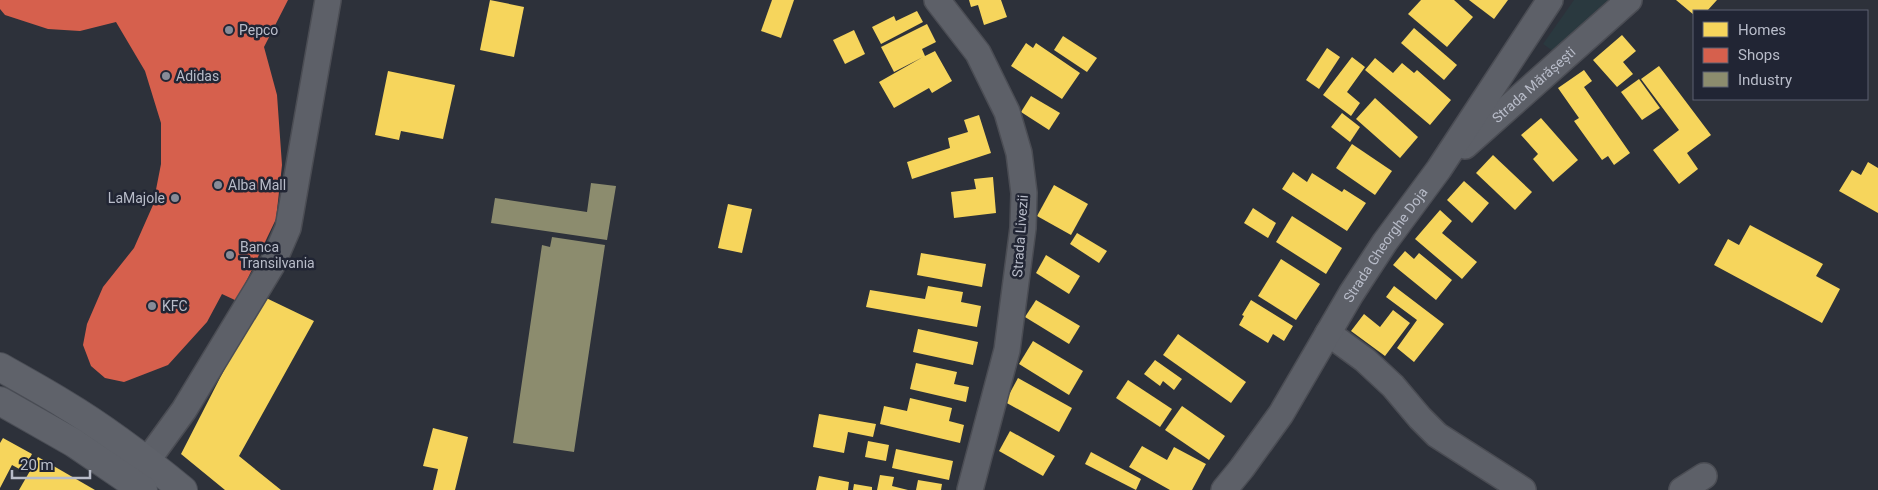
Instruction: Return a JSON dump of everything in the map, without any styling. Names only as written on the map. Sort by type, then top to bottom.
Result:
[{"type":"main road","points":[[0,367],[63,403],[147,461],[183,490]]},
{"type":"main road","points":[[0,400],[80,447],[143,490]]},
{"type":"street","points":[[147,461],[189,401],[272,265],[288,228],[328,0]]},
{"type":"street","name":"Strada Livezii","points":[[937,0],[978,53],[1007,112],[1019,153],[1024,193],[1023,228],[1007,350],[970,490]]},
{"type":"street","name":"Strada Gheorghe Doja","points":[[1224,490],[1281,414],[1328,333],[1385,242],[1439,169],[1550,0]]},
{"type":"street","name":"Strada Mărășești","points":[[1439,169],[1629,0]]},
{"type":"street","points":[[1328,333],[1364,360],[1386,380],[1437,435],[1523,490]]},
{"type":"street","points":[[1682,490],[1704,476]]},
{"type":"shaded area","points":[[1574,0],[1608,0],[1553,51],[1543,44]]},
{"type":"building: Homes","points":[[490,0],[524,7],[514,57],[480,50]]},
{"type":"building: Homes","points":[[772,0],[794,0],[781,38],[761,31]]},
{"type":"building: Homes","points":[[969,0],[1001,0],[1007,17],[984,25],[978,5],[971,7]]},
{"type":"building: Homes","points":[[1421,0],[1454,0],[1473,17],[1447,47],[1408,14]]},
{"type":"building: Homes","points":[[1469,0],[1508,0],[1494,19]]},
{"type":"building: Homes","points":[[1676,0],[1717,0],[1708,10],[1693,10],[1693,14]]},
{"type":"building: Homes","points":[[917,11],[923,22],[881,44],[872,27],[894,16],[896,21]]},
{"type":"building: Homes","points":[[927,24],[936,42],[922,49],[925,56],[935,51],[952,81],[932,93],[929,88],[894,108],[879,82],[923,57],[894,72],[881,47]]},
{"type":"building: Homes","points":[[1414,28],[1457,65],[1444,80],[1401,43]]},
{"type":"building: Homes","points":[[854,30],[865,54],[845,64],[833,40]]},
{"type":"building: Homes","points":[[1622,35],[1636,51],[1623,62],[1633,74],[1617,87],[1593,60]]},
{"type":"building: Homes","points":[[1063,36],[1097,58],[1087,72],[1054,50]]},
{"type":"building: Homes","points":[[1026,43],[1033,48],[1036,43],[1080,73],[1062,99],[1011,66]]},
{"type":"building: Homes","points":[[1327,48],[1340,57],[1319,89],[1306,80]]},
{"type":"building: Homes","points":[[1352,57],[1365,67],[1347,92],[1360,103],[1351,116],[1323,95]]},
{"type":"building: Homes","points":[[1375,58],[1393,73],[1402,63],[1414,73],[1417,70],[1451,100],[1430,125],[1365,70]]},
{"type":"building: Homes","points":[[1659,66],[1711,135],[1687,153],[1698,169],[1679,184],[1653,150],[1679,130],[1641,79]]},
{"type":"building: Homes","points":[[1584,70],[1592,81],[1584,87],[1630,153],[1614,165],[1608,156],[1602,160],[1574,121],[1579,118],[1558,88]]},
{"type":"building: Homes","points":[[388,71],[455,85],[443,139],[401,131],[399,140],[375,135]]},
{"type":"building: Homes","points":[[1639,79],[1660,108],[1642,120],[1621,92]]},
{"type":"building: Homes","points":[[1031,96],[1060,113],[1049,130],[1021,112]]},
{"type":"building: Homes","points":[[1375,98],[1418,137],[1400,158],[1356,119]]},
{"type":"building: Homes","points":[[1342,113],[1360,127],[1350,142],[1331,127]]},
{"type":"building: Homes","points":[[979,115],[991,153],[912,179],[907,162],[950,148],[948,138],[968,132],[964,120]]},
{"type":"building: Homes","points":[[1541,118],[1578,160],[1553,182],[1533,159],[1538,154],[1521,135]]},
{"type":"building: Homes","points":[[1352,144],[1392,171],[1375,195],[1336,168]]},
{"type":"building: Homes","points":[[1493,155],[1532,192],[1515,210],[1476,173]]},
{"type":"building: Homes","points":[[1868,162],[1878,168],[1878,213],[1839,191],[1852,170],[1861,175]]},
{"type":"building: Homes","points":[[1293,172],[1307,182],[1312,173],[1342,192],[1344,189],[1366,203],[1347,231],[1282,189]]},
{"type":"building: Homes","points":[[993,177],[996,213],[954,218],[951,192],[976,189],[974,179]]},
{"type":"building: Homes","points":[[1464,181],[1489,203],[1472,223],[1447,200]]},
{"type":"building: Homes","points":[[1054,185],[1088,204],[1071,235],[1037,216]]},
{"type":"building: Homes","points":[[728,204],[752,209],[742,253],[718,248]]},
{"type":"building: Homes","points":[[1253,208],[1276,223],[1268,238],[1244,223]]},
{"type":"building: Homes","points":[[1440,210],[1452,221],[1442,233],[1477,262],[1462,279],[1415,239]]},
{"type":"building: Homes","points":[[1292,216],[1342,248],[1326,274],[1276,242]]},
{"type":"building: Homes","points":[[1750,225],[1823,264],[1816,276],[1840,289],[1822,323],[1714,265],[1728,239],[1739,245]]},
{"type":"building: Homes","points":[[1077,233],[1107,251],[1099,263],[1070,244]]},
{"type":"building: Homes","points":[[1405,251],[1414,259],[1419,253],[1452,280],[1436,300],[1393,265]]},
{"type":"building: Homes","points":[[921,253],[986,264],[982,287],[917,275]]},
{"type":"building: Homes","points":[[1046,255],[1080,276],[1069,294],[1036,273]]},
{"type":"building: Homes","points":[[1281,259],[1320,284],[1296,320],[1258,296]]},
{"type":"building: Homes","points":[[928,286],[963,292],[961,302],[981,306],[977,327],[866,307],[870,290],[925,299]]},
{"type":"building: Homes","points":[[1394,286],[1444,324],[1414,362],[1397,348],[1417,320],[1386,297]]},
{"type":"building: Homes","points":[[262,296],[314,321],[239,456],[281,490],[225,490],[181,454]]},
{"type":"building: Homes","points":[[1036,300],[1080,326],[1069,344],[1025,317]]},
{"type":"building: Homes","points":[[1251,300],[1293,326],[1284,341],[1273,334],[1268,343],[1239,325],[1244,316],[1242,315]]},
{"type":"building: Homes","points":[[1393,310],[1410,323],[1385,356],[1351,331],[1364,314],[1380,327]]},
{"type":"building: Homes","points":[[918,329],[978,342],[973,365],[913,352]]},
{"type":"building: Homes","points":[[1178,334],[1246,382],[1231,403],[1163,355]]},
{"type":"building: Homes","points":[[1033,341],[1083,371],[1069,395],[1019,364]]},
{"type":"building: Homes","points":[[1155,360],[1182,379],[1174,390],[1163,381],[1160,386],[1144,374]]},
{"type":"building: Homes","points":[[916,363],[957,372],[954,384],[969,387],[966,402],[910,389]]},
{"type":"building: Homes","points":[[1018,378],[1072,408],[1059,432],[1005,402]]},
{"type":"building: Homes","points":[[1128,380],[1172,409],[1160,427],[1116,398]]},
{"type":"building: Homes","points":[[910,398],[952,408],[949,421],[964,425],[960,443],[880,424],[884,406],[907,411]]},
{"type":"building: Homes","points":[[1182,406],[1225,436],[1209,460],[1165,430]]},
{"type":"building: Homes","points":[[819,414],[876,424],[873,437],[848,432],[844,453],[813,447]]},
{"type":"building: Homes","points":[[433,428],[468,437],[455,490],[433,490],[438,469],[423,466]]},
{"type":"building: Homes","points":[[1010,431],[1055,456],[1043,476],[999,451]]},
{"type":"building: Homes","points":[[3,438],[32,454],[23,471],[12,465],[0,488],[0,443]]},
{"type":"building: Homes","points":[[868,441],[889,445],[886,461],[865,457]]},
{"type":"building: Homes","points":[[1142,446],[1167,460],[1174,447],[1206,464],[1192,490],[1170,490],[1129,467]]},
{"type":"building: Homes","points":[[896,449],[953,461],[949,480],[892,468]]},
{"type":"building: Homes","points":[[1091,452],[1141,479],[1136,490],[1085,464]]},
{"type":"building: Homes","points":[[38,457],[95,490],[19,490]]},
{"type":"building: Homes","points":[[880,475],[894,477],[892,486],[908,490],[877,490]]},
{"type":"building: Homes","points":[[819,476],[849,482],[848,490],[816,490]]},
{"type":"building: Homes","points":[[918,480],[942,484],[941,490],[916,490]]},
{"type":"building: Homes","points":[[854,484],[872,487],[872,490],[853,490]]},
{"type":"building: Shops","name":"Alba Mall","points":[[0,0],[288,0],[264,47],[277,95],[282,165],[276,219],[237,301],[222,294],[207,322],[168,365],[124,382],[105,378],[91,366],[83,345],[87,324],[103,287],[134,248],[153,205],[161,164],[161,123],[145,71],[116,22],[80,31],[48,29],[5,15],[0,9]]},
{"type":"building: Industry","points":[[591,183],[616,186],[607,240],[491,223],[495,198],[587,212]]},
{"type":"building: Industry","points":[[552,237],[605,245],[574,452],[513,443],[542,245],[550,247]]},
{"type":"place","name":"Pepco","points":[[229,30]]},
{"type":"place","name":"Adidas","points":[[166,76]]},
{"type":"place","name":"Alba Mall","points":[[218,185]]},
{"type":"place","name":"LaMajole","points":[[175,198]]},
{"type":"place","name":"Banca Transilvania","points":[[230,255]]},
{"type":"place","name":"KFC","points":[[152,306]]}]
